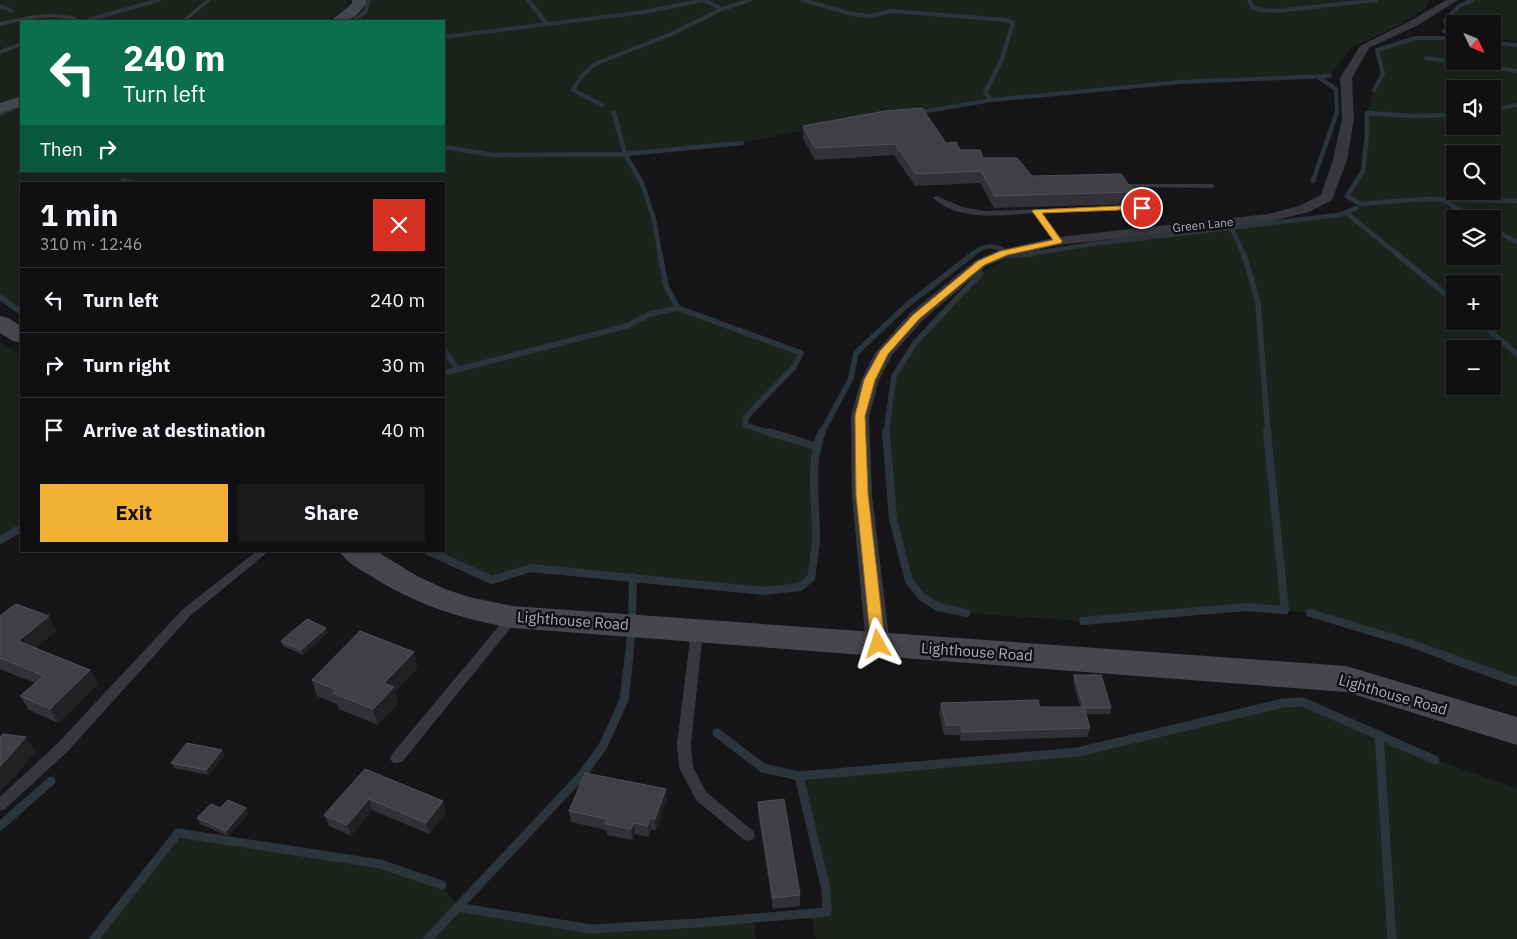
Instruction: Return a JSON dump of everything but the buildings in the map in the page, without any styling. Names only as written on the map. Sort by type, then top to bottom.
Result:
[{"type":"main road","points":[[340,20],[355,10],[359,4],[358,0]]},
{"type":"main road","points":[[0,108],[20,101]]},
{"type":"main road","points":[[0,323],[20,335]]},
{"type":"main road","name":"Lighthouse Road","points":[[356,552],[387,573],[423,592],[463,608],[513,617],[1346,679],[1517,731]]},
{"type":"street","name":"Green Lane","points":[[878,644],[862,494],[860,416],[870,380],[884,353],[916,317],[981,263],[1004,253],[1058,241],[1268,218],[1304,208],[1327,197],[1340,160],[1348,119],[1346,78],[1365,46],[1414,23],[1453,0]]},
{"type":"lane","points":[[184,20],[209,0]]},
{"type":"lane","points":[[24,20],[42,17],[77,20]]},
{"type":"lane","points":[[0,24],[20,21]]},
{"type":"lane","points":[[0,52],[20,44]]},
{"type":"lane","points":[[937,198],[951,206],[975,213],[1142,208],[1129,186],[1212,186]]},
{"type":"lane","points":[[1036,211],[1058,241]]},
{"type":"lane","points":[[0,805],[63,748],[186,613],[263,552]]},
{"type":"lane","points":[[397,758],[513,617]]},
{"type":"lane","points":[[698,630],[684,736],[686,767],[701,796],[748,835]]},
{"type":"shaded area","points":[[0,0],[346,0],[347,8],[329,20],[20,20],[20,97],[0,104]]},
{"type":"shaded area","points":[[369,0],[1429,0],[1426,8],[1396,27],[1350,48],[1330,76],[1181,82],[992,100],[816,128],[742,143],[625,154],[642,183],[654,219],[666,286],[678,308],[801,353],[794,367],[746,417],[745,424],[818,447],[811,578],[800,587],[764,591],[531,568],[492,580],[430,552],[445,552],[445,182],[20,182],[20,311],[0,297],[0,114],[20,105],[20,172],[445,172],[445,20],[354,20],[365,12]]},
{"type":"shaded area","points":[[1473,0],[1517,0],[1517,41],[1501,40],[1501,15],[1451,15],[1459,6]]},
{"type":"shaded area","points":[[1446,37],[1446,70],[1501,70],[1501,44],[1517,45],[1517,682],[1410,643],[1310,613],[1245,607],[1083,621],[966,613],[938,607],[922,597],[909,581],[893,519],[885,437],[894,376],[915,343],[981,273],[1012,255],[1020,256],[1118,240],[1253,227],[1313,217],[1348,214],[1360,204],[1347,196],[1363,171],[1367,135],[1367,113],[1374,90],[1383,74],[1377,50],[1400,41],[1416,38]]},
{"type":"shaded area","points":[[0,342],[20,354],[20,529],[0,540]]},
{"type":"shaded area","points":[[1303,702],[1435,760],[1517,788],[1517,939],[816,939],[810,914],[827,912],[826,890],[799,776],[1078,752],[1283,703]]},
{"type":"shaded area","points":[[178,833],[380,864],[442,885],[458,907],[591,929],[754,919],[756,939],[94,939]]},
{"type":"waterway","points":[[88,20],[159,0]]},
{"type":"waterway","points":[[354,20],[365,12],[369,0]]},
{"type":"waterway","points":[[528,0],[547,24]]},
{"type":"waterway","points":[[445,37],[644,12],[703,0]]},
{"type":"waterway","points":[[703,0],[722,9]]},
{"type":"waterway","points":[[722,9],[750,0]]},
{"type":"waterway","points":[[803,0],[852,14],[870,16],[891,11],[1007,20],[1013,23],[1002,59],[985,93],[992,100]]},
{"type":"waterway","points":[[1249,0],[1252,7],[1261,10],[1277,11],[1376,0]]},
{"type":"waterway","points":[[1444,31],[1448,28],[1445,21],[1459,6],[1473,0]]},
{"type":"waterway","points":[[0,6],[12,11]]},
{"type":"waterway","points":[[602,105],[573,90],[581,77],[595,64],[669,35],[722,9]]},
{"type":"waterway","points":[[1374,90],[1383,74],[1377,50],[1415,38],[1446,38]]},
{"type":"waterway","points":[[1501,44],[1517,45]]},
{"type":"waterway","points":[[1426,58],[1517,71]]},
{"type":"waterway","points":[[992,100],[1181,82],[1330,76]]},
{"type":"waterway","points":[[1318,77],[1336,89],[1337,112]]},
{"type":"waterway","points":[[920,112],[915,113],[992,100]]},
{"type":"waterway","points":[[1,113],[20,105]]},
{"type":"waterway","points":[[1501,108],[1517,105]]},
{"type":"waterway","points":[[0,114],[4,112]]},
{"type":"waterway","points":[[1313,181],[1337,112]]},
{"type":"waterway","points":[[614,113],[625,154]]},
{"type":"waterway","points":[[1367,113],[1374,113]]},
{"type":"waterway","points":[[1367,113],[1412,116],[1446,115]]},
{"type":"waterway","points":[[1367,113],[1367,135],[1363,171],[1347,196],[1360,204],[1424,199],[1517,201]]},
{"type":"waterway","points":[[625,154],[742,143]]},
{"type":"waterway","points":[[445,147],[493,155],[625,154]]},
{"type":"waterway","points":[[625,154],[642,183],[654,219],[660,255]]},
{"type":"waterway","points":[[123,180],[130,182]]},
{"type":"waterway","points":[[1443,200],[1460,210]]},
{"type":"waterway","points":[[1030,254],[1092,244],[1339,215],[1356,208]]},
{"type":"waterway","points":[[1348,214],[1398,255]]},
{"type":"waterway","points":[[1232,229],[1244,255]]},
{"type":"waterway","points":[[1501,234],[1517,242]]},
{"type":"waterway","points":[[971,255],[985,247],[1002,249]]},
{"type":"waterway","points":[[660,254],[666,286],[678,308]]},
{"type":"waterway","points":[[822,432],[851,378],[856,353],[907,305],[973,254]]},
{"type":"waterway","points":[[1014,255],[1012,255],[1030,254]]},
{"type":"waterway","points":[[1024,255],[1030,254]]},
{"type":"waterway","points":[[1244,254],[1258,303],[1268,434]]},
{"type":"waterway","points":[[1397,254],[1446,295]]},
{"type":"waterway","points":[[886,433],[894,376],[915,343],[981,273]]},
{"type":"waterway","points":[[0,297],[20,311]]},
{"type":"waterway","points":[[458,369],[627,326],[650,314],[678,308]]},
{"type":"waterway","points":[[678,308],[801,353],[794,367],[746,417],[745,425],[773,434]]},
{"type":"waterway","points":[[1489,330],[1517,354]]},
{"type":"waterway","points":[[445,351],[458,369]]},
{"type":"waterway","points":[[445,373],[458,369]]},
{"type":"waterway","points":[[769,432],[817,447]]},
{"type":"waterway","points":[[817,447],[822,432]]},
{"type":"waterway","points":[[1083,621],[1245,607],[1285,610],[1267,432]]},
{"type":"waterway","points":[[886,433],[893,519],[909,581],[922,597],[938,607],[966,613]]},
{"type":"waterway","points":[[633,578],[764,591],[800,587],[811,578],[816,540],[814,470],[817,447]]},
{"type":"waterway","points":[[0,540],[20,529]]},
{"type":"waterway","points":[[430,552],[492,580],[531,568],[633,578]]},
{"type":"waterway","points":[[632,617],[633,578]]},
{"type":"waterway","points":[[1310,613],[1410,643],[1451,658]]},
{"type":"waterway","points":[[629,658],[631,635]]},
{"type":"waterway","points":[[458,907],[582,775],[603,746],[624,700],[629,657]]},
{"type":"waterway","points":[[1447,657],[1517,682]]},
{"type":"waterway","points":[[799,776],[1078,752],[1283,703],[1303,702],[1379,735]]},
{"type":"waterway","points":[[717,733],[763,768],[799,776]]},
{"type":"waterway","points":[[1379,735],[1435,760]]},
{"type":"waterway","points":[[1379,735],[1392,939]]},
{"type":"waterway","points":[[458,907],[591,929],[697,923],[827,912],[826,890],[799,776]]},
{"type":"waterway","points":[[0,826],[51,781]]},
{"type":"waterway","points":[[94,939],[178,833],[380,864],[442,885]]},
{"type":"waterway","points":[[428,939],[458,907]]},
{"type":"route","points":[[878,644],[862,494],[860,416],[870,380],[884,353],[916,317],[948,288],[981,263],[1004,253],[1058,241],[1036,211],[1142,208]]}]
